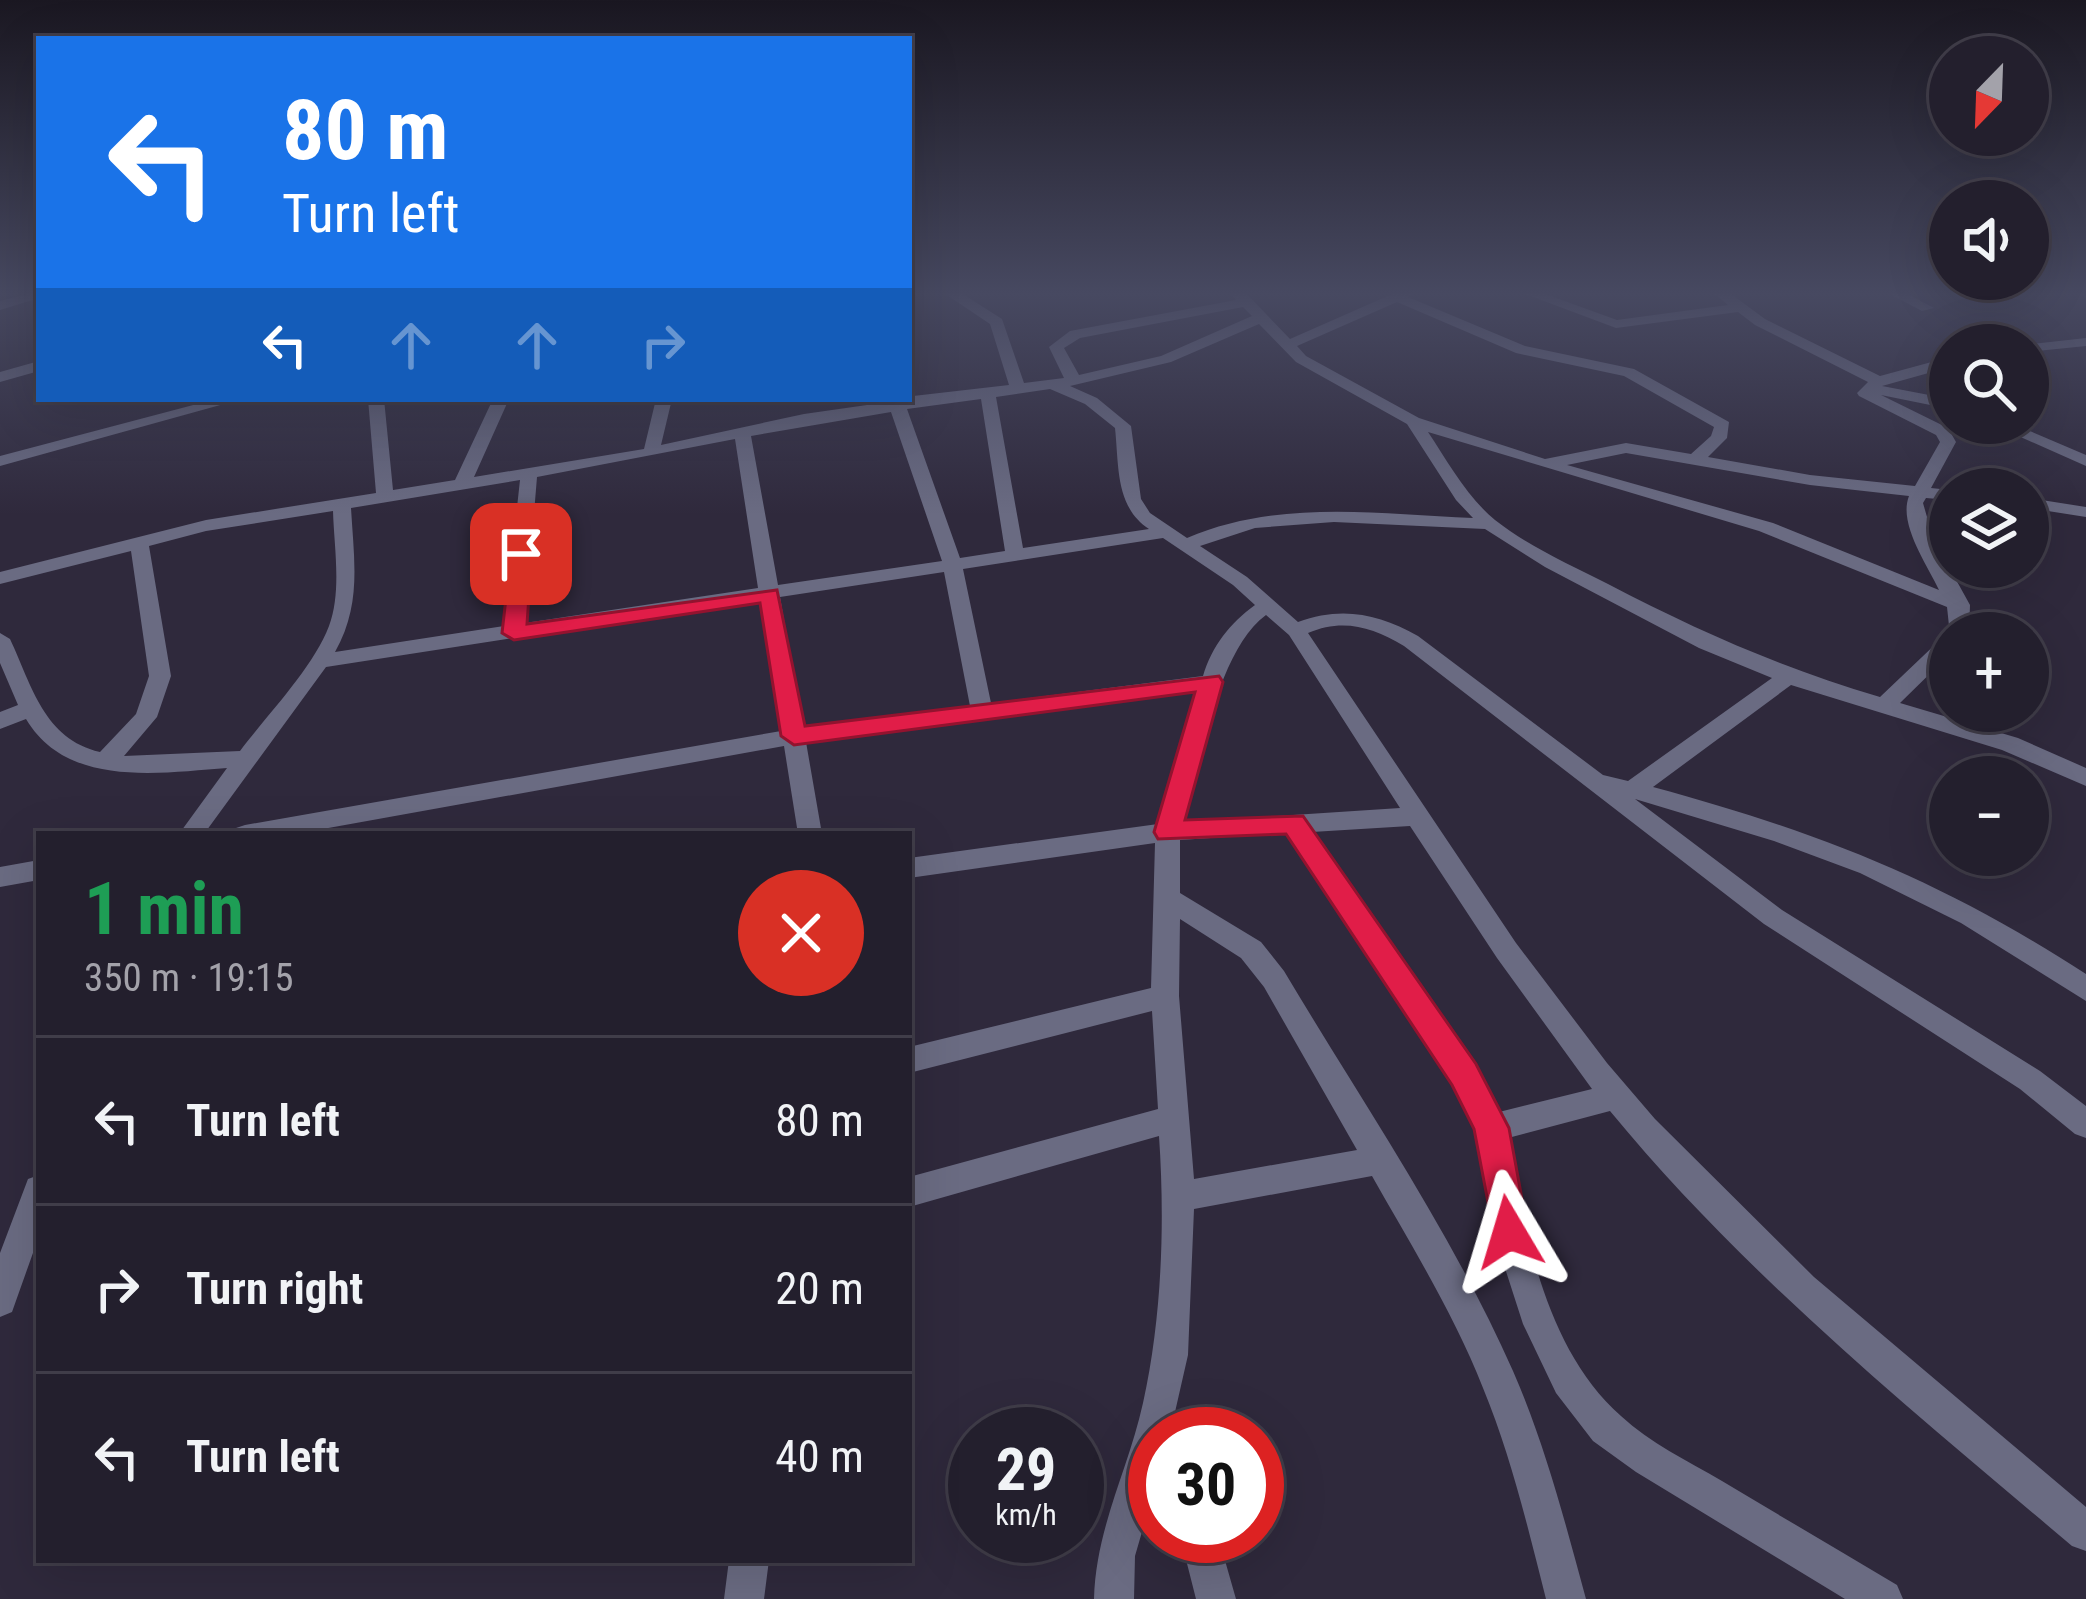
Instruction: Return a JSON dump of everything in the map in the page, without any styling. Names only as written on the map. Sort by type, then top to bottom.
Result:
[{"type":"street","points":[[1010,366],[1018,390]]},
{"type":"street","points":[[1060,366],[1063,382],[1123,426],[1132,499],[1173,540],[1269,604],[1296,631],[1555,1019],[1617,1096],[1736,1228],[1858,1343],[2086,1532]]},
{"type":"street","points":[[912,401],[1018,390],[1133,366]]},
{"type":"street","points":[[1319,366],[1413,421],[1766,527],[1960,605]]},
{"type":"street","points":[[1587,366],[1648,380],[1723,425],[1719,438],[1694,460]]},
{"type":"street","points":[[1840,366],[1874,385],[1929,399]]},
{"type":"street","points":[[0,377],[36,367]]},
{"type":"street","points":[[1929,368],[1874,385],[1864,393],[1925,422],[1948,442],[1916,491],[1915,518],[1929,556]]},
{"type":"street","points":[[988,394],[1015,556]]},
{"type":"street","points":[[0,461],[222,402]]},
{"type":"street","points":[[376,402],[385,496]]},
{"type":"street","points":[[462,484],[500,402]]},
{"type":"street","points":[[651,453],[663,402]]},
{"type":"street","points":[[802,402],[804,419]]},
{"type":"street","points":[[0,578],[139,542],[342,503],[651,453],[896,402],[953,566],[982,712]]},
{"type":"street","points":[[1413,421],[1462,496],[1489,524],[1629,604],[1788,677],[2083,771]]},
{"type":"street","points":[[742,433],[810,831]]},
{"type":"street","points":[[2046,444],[2086,461]]},
{"type":"street","points":[[1544,464],[1626,448],[1929,493]]},
{"type":"street","points":[[514,633],[529,474]]},
{"type":"street","points":[[192,831],[320,661],[339,626],[345,594],[342,503]]},
{"type":"street","points":[[2049,506],[2086,512]]},
{"type":"street","points":[[320,661],[1015,556],[1173,540],[1272,520],[1489,524]]},
{"type":"street","points":[[106,761],[146,717],[160,676],[139,542]]},
{"type":"street","points":[[1909,584],[1929,573]]},
{"type":"street","points":[[1947,588],[1960,612]]},
{"type":"street","points":[[1165,1407],[1179,1197],[1165,996],[1168,832],[1210,682],[1240,624],[1269,604]]},
{"type":"street","points":[[1296,631],[1335,616],[1384,626],[1819,949],[2030,1080],[2086,1124]]},
{"type":"street","points":[[0,639],[46,732],[73,752],[106,761],[244,759]]},
{"type":"street","points":[[1882,707],[1929,662]]},
{"type":"street","points":[[1632,790],[1788,677]]},
{"type":"street","points":[[262,831],[794,736],[1210,682]]},
{"type":"street","points":[[0,721],[34,707]]},
{"type":"street","points":[[1594,780],[1791,837],[1914,887],[2005,936],[2086,989]]},
{"type":"street","points":[[912,868],[1168,832],[1421,816]]},
{"type":"street","points":[[1293,824],[1464,1074],[1491,1128],[1509,1232],[1540,1324],[1569,1380],[1606,1427],[1883,1599]]},
{"type":"street","points":[[0,877],[36,871]]},
{"type":"street","points":[[1166,897],[1251,950],[1274,979],[1453,1286],[1499,1381],[1536,1484],[1566,1599]]},
{"type":"street","points":[[912,1059],[1165,996]]},
{"type":"street","points":[[1491,1128],[1617,1096]]},
{"type":"street","points":[[912,1191],[1174,1118]]},
{"type":"street","points":[[1179,1197],[1376,1161]]},
{"type":"street","points":[[0,1300],[36,1198]]},
{"type":"street","points":[[1114,1599],[1115,1556],[1128,1520]]},
{"type":"street","points":[[744,1599],[749,1563]]},
{"type":"street","points":[[1206,1563],[1216,1599]]},
{"type":"route","points":[[521,554],[514,633],[770,595],[794,736],[1210,682],[1168,832],[1293,824],[1464,1074],[1491,1128],[1509,1232]]}]
